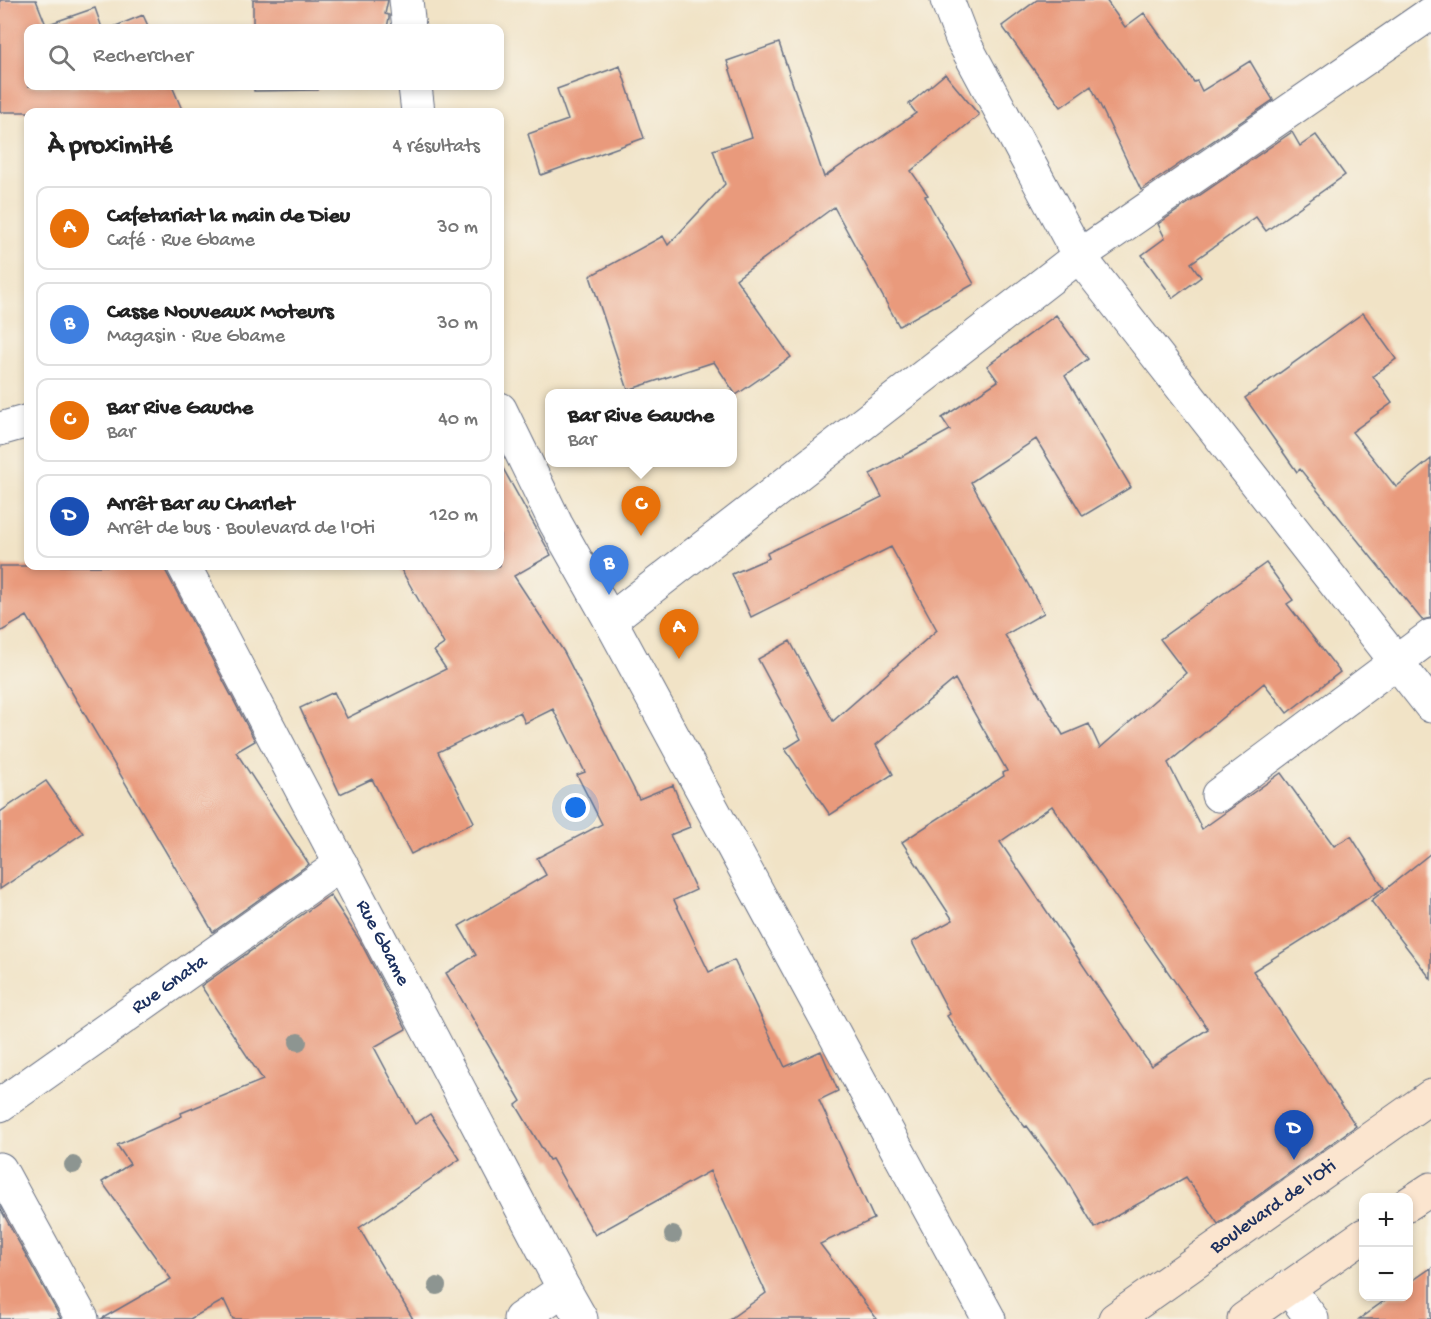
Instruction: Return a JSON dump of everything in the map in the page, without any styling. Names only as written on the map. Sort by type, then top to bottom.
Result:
[{"type":"main road","name":"Boulevard de l'Oti","points":[[1115,1319],[1431,1096]]},
{"type":"main road","points":[[1413,1201],[1431,1189]]},
{"type":"main road","points":[[1244,1319],[1359,1238]]},
{"type":"street","points":[[406,0],[409,24]]},
{"type":"street","points":[[947,0],[962,39],[1079,256],[1431,706]]},
{"type":"street","points":[[610,620],[1079,256],[1431,13]]},
{"type":"street","points":[[415,90],[418,108]]},
{"type":"street","points":[[504,417],[556,524],[989,1319]]},
{"type":"street","points":[[0,429],[24,423]]},
{"type":"street","name":"Rue Gbame","points":[[186,570],[581,1319]]},
{"type":"street","points":[[1218,795],[1431,636]]},
{"type":"street","name":"Rue Gnata","points":[[0,1105],[341,864]]},
{"type":"street","points":[[0,1169],[82,1319]]},
{"type":"street","points":[[1288,1287],[1312,1319]]},
{"type":"street","points":[[520,1319],[564,1289]]},
{"type":"building","points":[[0,0],[36,0],[46,24],[24,24],[24,90],[174,90],[181,108],[24,108],[24,112],[0,112]]},
{"type":"building","points":[[253,0],[388,0],[385,14],[389,15],[388,24],[253,24]]},
{"type":"building","points":[[1037,0],[1106,0],[1125,27],[1144,13],[1194,82],[1197,81],[1202,91],[1250,61],[1273,100],[1141,190],[1091,86],[1061,107],[1002,26]]},
{"type":"building","points":[[95,8],[101,24],[49,24]]},
{"type":"building","points":[[143,15],[147,24],[121,24]]},
{"type":"building","points":[[779,43],[824,177],[916,113],[909,104],[945,74],[979,115],[911,171],[928,195],[925,196],[974,284],[899,326],[834,207],[736,279],[791,357],[737,394],[737,389],[732,389],[714,362],[628,389],[590,276],[663,236],[668,245],[725,184],[713,150],[752,137],[727,61]]},
{"type":"building","points":[[620,66],[644,138],[541,175],[528,134],[568,120],[557,89]]},
{"type":"building","points":[[254,90],[318,90],[254,91]]},
{"type":"building","points":[[1292,132],[1300,146],[1316,135],[1345,175],[1266,231],[1256,217],[1191,263],[1201,277],[1173,298],[1142,255],[1165,238],[1158,224]]},
{"type":"building","points":[[1363,313],[1396,359],[1373,376],[1392,403],[1352,432],[1396,487],[1431,459],[1431,618],[1422,620],[1300,469],[1297,472],[1245,398]]},
{"type":"building","points":[[1056,315],[1088,359],[1065,376],[1131,487],[1083,516],[1036,439],[971,482],[1044,613],[1005,635],[1063,735],[1089,724],[1100,748],[1186,673],[1160,639],[1266,563],[1293,600],[1287,604],[1340,672],[1287,713],[1264,683],[1168,763],[1202,829],[1281,773],[1334,846],[1351,836],[1384,888],[1253,971],[1356,1126],[1218,1224],[1186,1177],[1095,1228],[1066,1179],[990,1081],[947,1016],[950,1014],[912,942],[953,920],[902,842],[1004,776],[1003,773],[1007,771],[955,679],[876,745],[893,774],[830,815],[785,749],[801,739],[758,659],[790,641],[833,721],[937,630],[891,547],[751,617],[732,574],[769,558],[767,553],[882,497],[870,474],[950,430],[942,418],[998,381],[987,366]],"holes":[[[1052,806],[1208,1029],[1151,1066],[1000,842]]]},
{"type":"building","points":[[504,470],[551,555],[514,576],[564,652],[639,799],[673,785],[690,827],[670,835],[696,890],[674,900],[709,972],[734,960],[785,1067],[821,1051],[838,1091],[819,1100],[874,1219],[820,1244],[877,1319],[730,1319],[766,1293],[710,1171],[595,1235],[552,1159],[549,1160],[516,1105],[521,1101],[446,973],[476,955],[459,926],[546,875],[537,858],[602,824],[577,775],[585,772],[553,709],[525,723],[520,712],[438,752],[474,822],[411,854],[372,779],[340,794],[300,708],[334,692],[347,718],[446,669],[434,651],[444,644],[401,570],[504,570]]},
{"type":"building","points":[[0,566],[24,566],[24,570],[165,570],[255,741],[236,752],[309,864],[213,932],[27,616],[0,632]]},
{"type":"building","points":[[46,781],[83,833],[0,889],[0,812]]},
{"type":"building","points":[[1431,853],[1431,979],[1371,901]]},
{"type":"building","points":[[330,895],[360,941],[406,1029],[374,1047],[415,1124],[430,1114],[460,1159],[359,1228],[413,1319],[233,1319],[224,1300],[190,1319],[101,1319],[171,1279],[102,1182],[130,1164],[117,1145],[182,1116],[181,1113],[263,1080],[201,986]]},
{"type":"building","points":[[0,1208],[61,1319],[0,1319]]},
{"type":"building","points":[[1431,1268],[1431,1319],[1359,1319],[1384,1301],[1413,1301],[1413,1281]]},
{"type":"place","name":"Bar Rive Gauche","points":[[641,536]]},
{"type":"place","name":"Casse Nouveaux Moteurs","points":[[609,595]]},
{"type":"place","name":"Cafetariat la main de Dieu","points":[[679,659]]},
{"type":"place","name":"Arrêt Bar au Charlet","points":[[1294,1160]]}]
